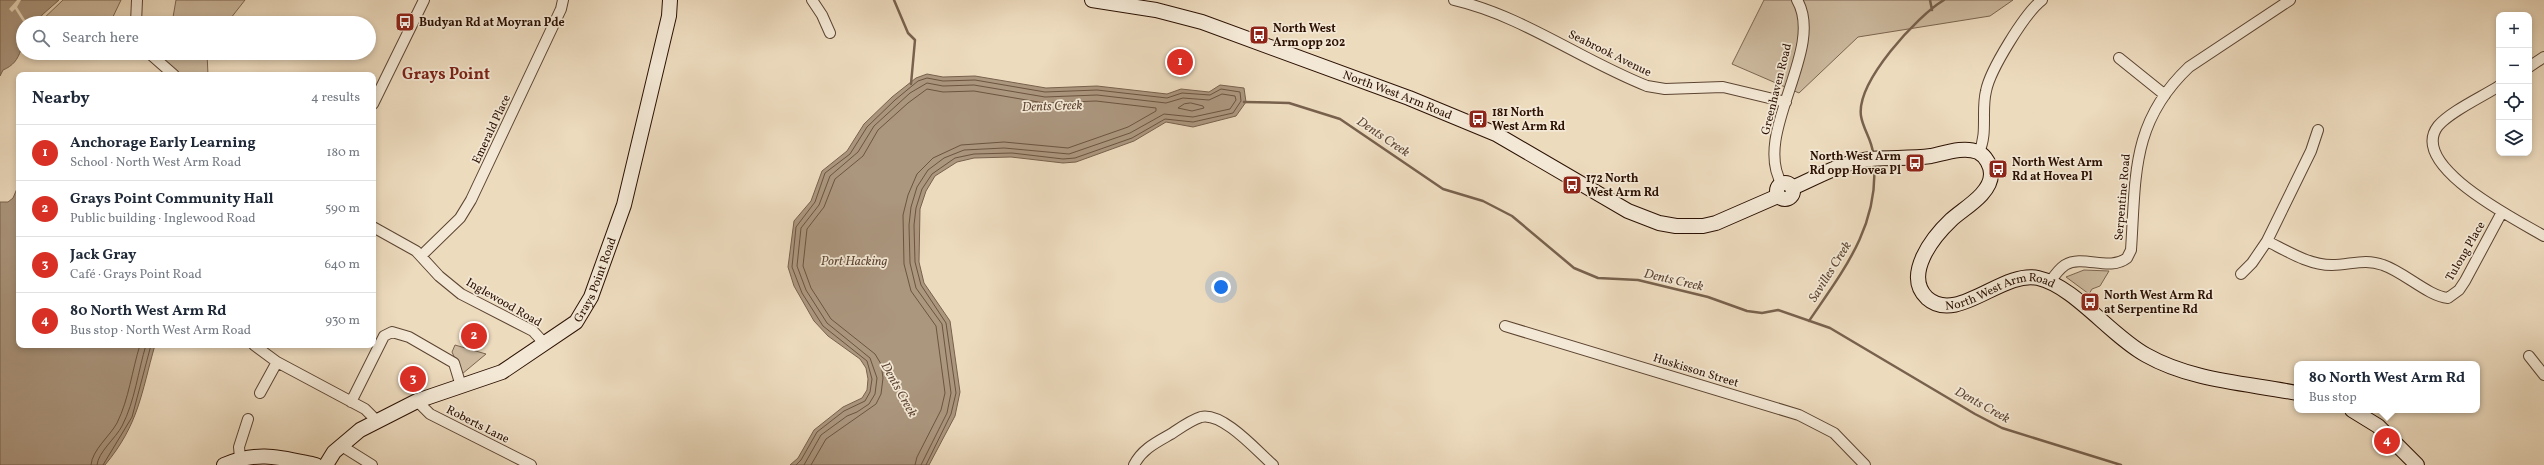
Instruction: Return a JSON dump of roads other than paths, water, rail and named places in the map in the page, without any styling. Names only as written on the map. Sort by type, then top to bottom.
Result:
[{"type":"street","points":[[136,16],[137,0]]},
{"type":"street","points":[[376,98],[424,0]]},
{"type":"street","name":"Emerald Place","points":[[422,255],[460,218],[471,200],[561,9],[563,0]]},
{"type":"street","name":"Grays Point Road","points":[[326,465],[340,445],[377,421],[417,401],[499,373],[545,344],[576,322],[591,297],[624,205],[669,16],[670,0]]},
{"type":"street","points":[[812,0],[822,15],[830,33]]},
{"type":"street","name":"North West Arm Road","points":[[1092,0],[1156,10],[1202,22],[1416,100],[1496,134],[1628,212],[1659,223],[1676,226],[1703,226],[1716,223],[1784,189],[1840,167],[1865,160],[1928,156],[1966,150],[1979,152],[1988,162],[1991,174],[1990,181],[1980,196],[1942,230],[1921,261],[1918,277],[1923,292],[1937,304],[1950,306],[1966,301],[2018,278],[2035,277],[2050,282],[2069,294],[2136,349],[2157,361],[2209,378],[2294,392]]},
{"type":"street","name":"Seabrook Avenue","points":[[1454,0],[1491,11],[1647,86],[1665,89],[1732,88],[1786,102]]},
{"type":"street","name":"Greenhaven Road","points":[[1784,189],[1774,168],[1774,159],[1777,135],[1803,32],[1801,11],[1797,0]]},
{"type":"street","points":[[1979,152],[1983,140],[1986,92],[1992,75],[2029,13],[2042,0]]},
{"type":"street","name":"Serpentine Road","points":[[2050,282],[2061,269],[2069,264],[2115,264],[2127,258],[2131,250],[2140,143],[2147,125],[2165,95],[2176,80],[2190,66],[2290,0]]},
{"type":"street","points":[[2532,65],[2544,57]]},
{"type":"street","points":[[2119,58],[2165,95]]},
{"type":"street","points":[[157,60],[171,72]]},
{"type":"street","points":[[2496,88],[2444,120],[2438,127],[2432,139],[2438,158],[2463,187],[2502,212],[2544,236]]},
{"type":"street","points":[[2241,274],[2252,264],[2267,241],[2311,151],[2318,130]]},
{"type":"street","name":"Tulong Place","points":[[2267,241],[2300,257],[2320,263],[2332,265],[2364,260],[2382,264],[2437,295],[2448,298],[2458,290],[2465,281],[2502,212]]},
{"type":"street","name":"Inglewood Road","points":[[376,228],[408,244],[422,255],[439,276],[461,294],[533,331],[545,344]]},
{"type":"street","name":"Huskisson Street","points":[[1505,326],[1799,415],[1834,433],[1865,465]]},
{"type":"street","points":[[351,402],[384,336],[392,332],[409,337],[454,363],[461,386]]},
{"type":"street","points":[[258,348],[277,362],[366,409],[377,421]]},
{"type":"street","points":[[2529,356],[2544,374]]},
{"type":"street","points":[[260,393],[277,362]]},
{"type":"street","name":"Roberts Lane","points":[[417,401],[430,414],[531,465]]},
{"type":"street","points":[[2357,413],[2378,426],[2417,465]]},
{"type":"street","points":[[1134,465],[1141,454],[1153,444],[1199,417],[1210,416],[1227,425],[1273,465]]},
{"type":"street","points":[[240,458],[239,447],[248,419]]},
{"type":"street","points":[[340,445],[372,465]]},
{"type":"street","points":[[224,465],[240,458],[259,455],[316,465]]},
{"type":"water","points":[[0,0],[59,0],[42,16],[16,16],[16,60],[3,70],[0,76]]},
{"type":"water","name":"Port Hacking","points":[[927,74],[943,77],[975,76],[1046,88],[1097,86],[1167,94],[1181,89],[1209,92],[1220,85],[1244,88],[1246,102],[1236,116],[1193,127],[1166,122],[1134,141],[1076,162],[1063,163],[1011,157],[974,158],[957,162],[935,176],[926,191],[920,209],[919,262],[924,283],[950,321],[960,392],[955,416],[929,465],[790,465],[798,458],[814,430],[843,407],[862,398],[867,390],[868,379],[866,368],[860,359],[828,336],[814,321],[794,286],[788,267],[794,221],[811,201],[822,171],[847,151],[864,124],[892,97],[916,78]]},
{"type":"water","points":[[16,191],[16,348],[154,348],[138,408],[125,436],[105,465],[0,465],[0,202],[8,202],[13,198]]},
{"type":"waterway","points":[[894,0],[908,33],[915,40],[911,84]]},
{"type":"waterway","points":[[1930,0],[1932,10]]},
{"type":"waterway","name":"Savilles Creek","points":[[1873,153],[1861,116],[1862,102],[1868,86],[1890,51],[1919,20],[1932,8],[1944,0]]},
{"type":"waterway","name":"Dents Creek","points":[[1244,102],[1289,103],[1340,119],[1443,189],[1483,201],[1512,216],[1574,268],[1598,278],[1638,280],[1708,297],[1747,311],[1762,313],[1778,310],[1830,328],[1975,414],[2002,428],[2121,465]]},
{"type":"waterway","name":"Savilles Creek","points":[[1809,321],[1846,266],[1865,227],[1871,207],[1874,185],[1874,162]]},
{"type":"place","name":"Budyan Rd at Moyran Pde","points":[[405,22]]},
{"type":"place","name":"North West Arm opp 202","points":[[1259,35]]},
{"type":"place","name":"Anchorage Early Learning","points":[[1180,62]]},
{"type":"place","name":"181 North West Arm Rd","points":[[1478,119]]},
{"type":"place","name":"North West Arm Rd opp Hovea Pl","points":[[1915,163]]},
{"type":"place","name":"North West Arm Rd at Hovea Pl","points":[[1998,169]]},
{"type":"place","name":"172 North West Arm Rd","points":[[1572,185]]},
{"type":"place","name":"North West Arm Rd at Serpentine Rd","points":[[2090,302]]},
{"type":"place","name":"Grays Point Community Hall","points":[[474,336]]},
{"type":"place","name":"Jack Gray","points":[[413,379]]},
{"type":"place","name":"80 North West Arm Rd","points":[[2387,441]]},
{"type":"district","name":"Grays Point","points":[[446,73]]}]
